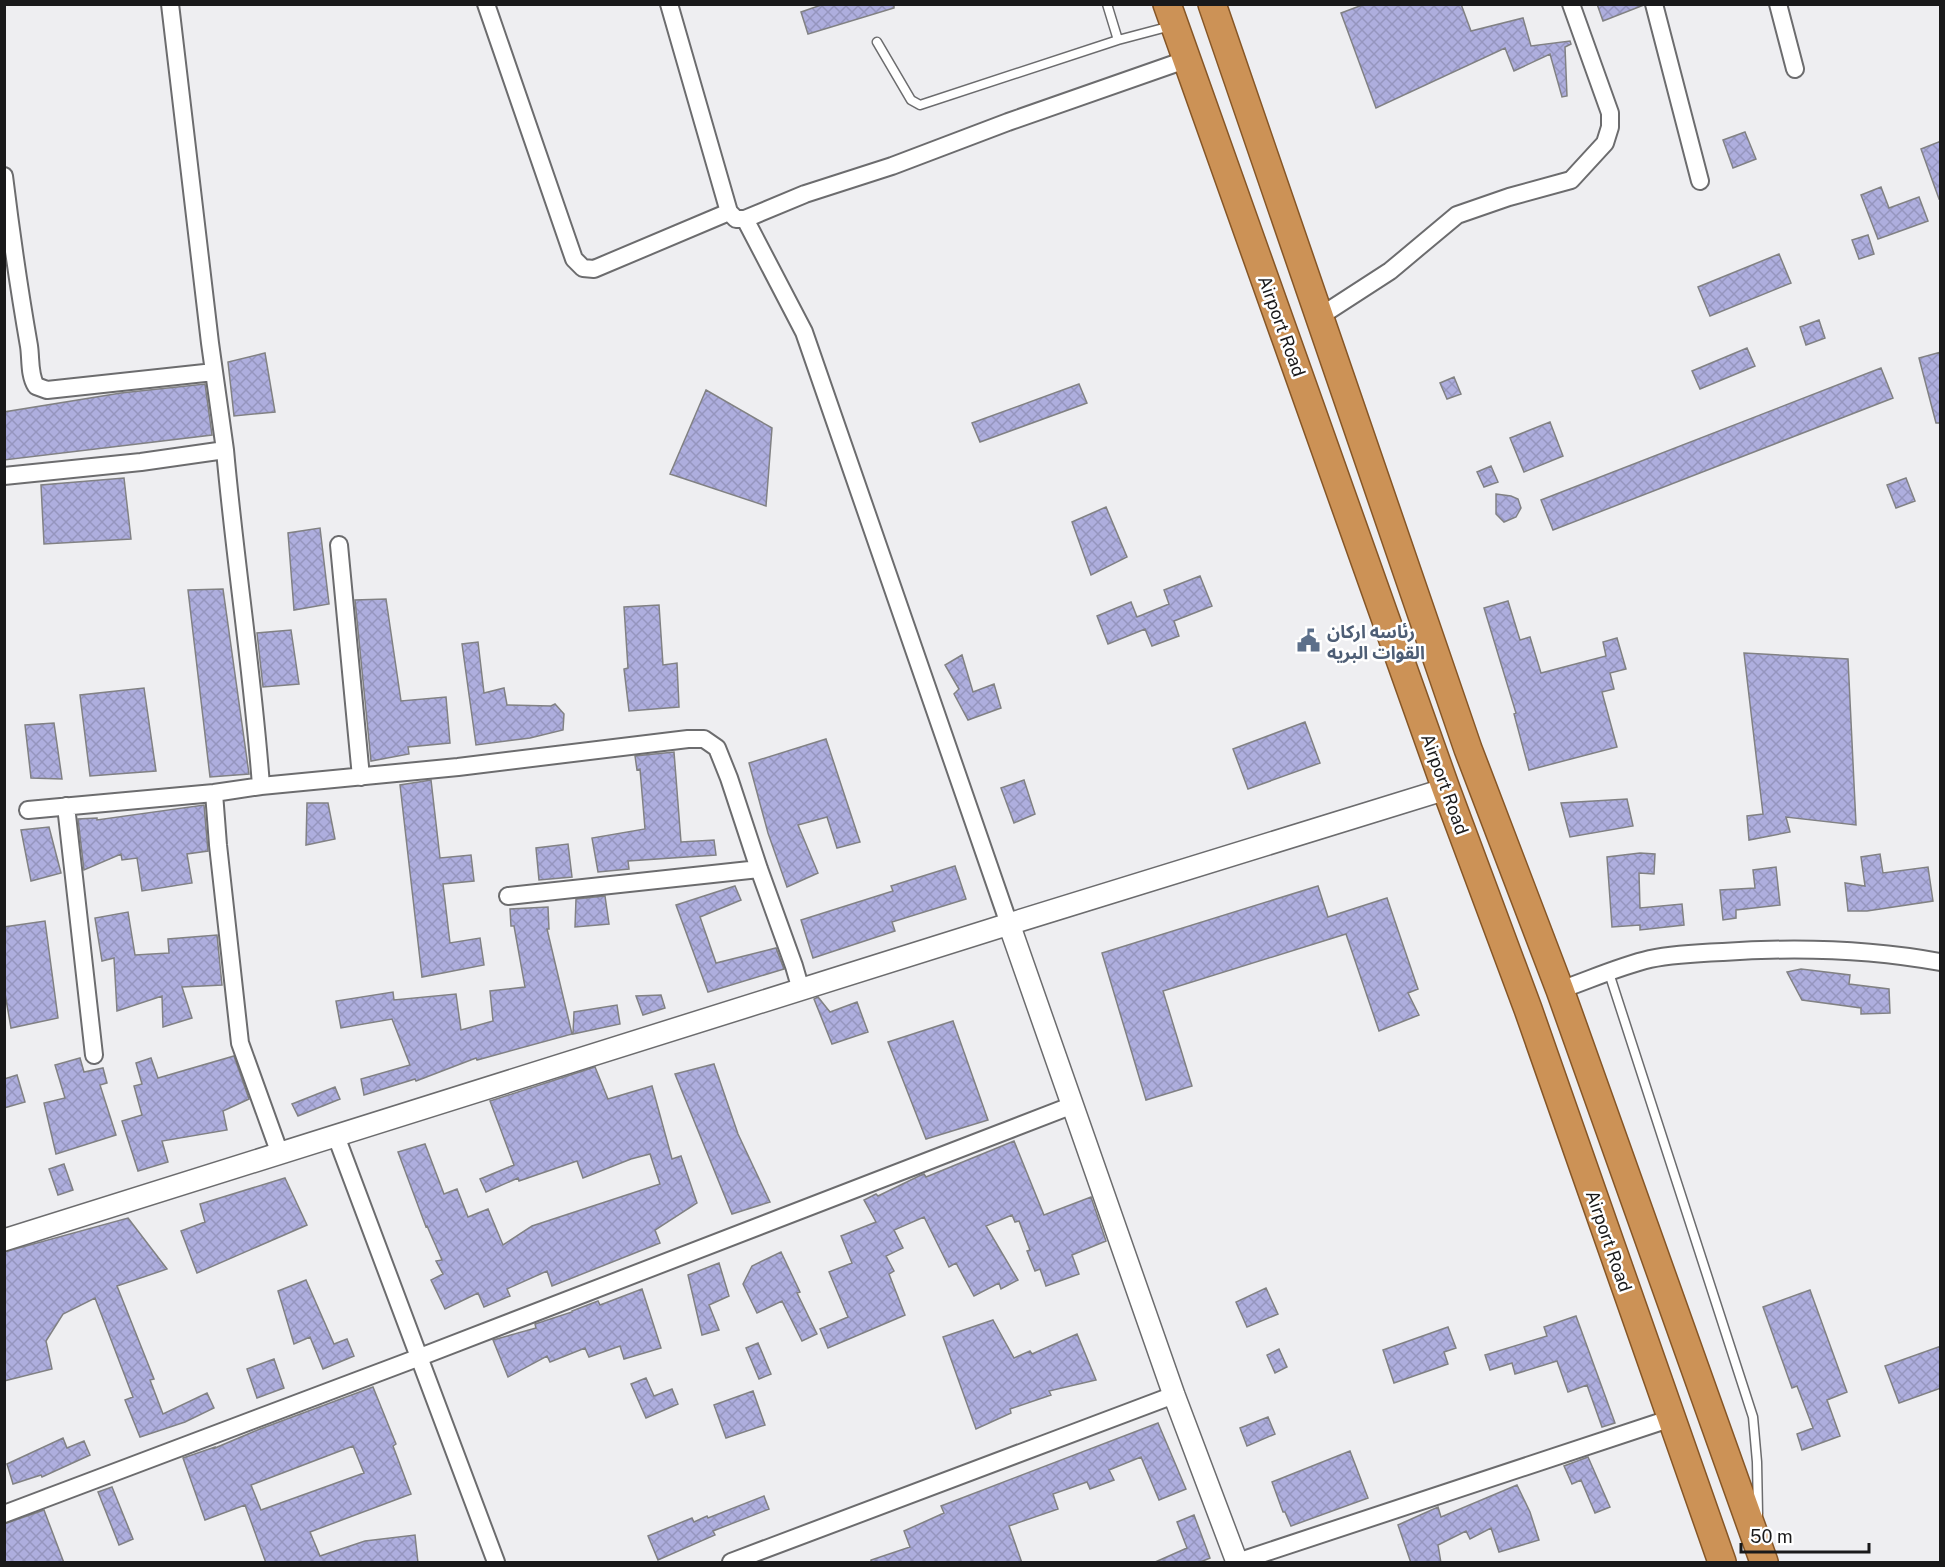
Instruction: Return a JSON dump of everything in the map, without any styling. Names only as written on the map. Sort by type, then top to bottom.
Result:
[{"type":"highway","name":"Airport Road","points":[[1212,4],[1468,749],[1560,990],[1761,1554]]},
{"type":"highway","name":"Airport Road","points":[[1171,15],[1446,789],[1528,1009],[1722,1563]]},
{"type":"street","points":[[170,4],[258,732],[261,786]]},
{"type":"street","points":[[486,4],[574,259],[583,268],[594,269],[737,216],[892,166],[1008,122],[1188,60]]},
{"type":"street","points":[[669,4],[737,216],[804,332],[1174,1395],[1237,1562],[1672,1418]]},
{"type":"street","points":[[1319,317],[1390,271],[1457,215],[1509,197],[1570,180],[1605,142],[1610,127],[1610,113],[1571,4]]},
{"type":"street","points":[[1654,4],[1700,181]]},
{"type":"street","points":[[1778,4],[1795,69]]},
{"type":"street","points":[[4,176],[12,249],[30,351],[32,379],[36,386],[47,390],[214,372]]},
{"type":"street","points":[[4,476],[141,462],[225,450]]},
{"type":"street","points":[[339,545],[361,777]]},
{"type":"street","points":[[28,810],[214,793],[261,786],[704,739],[717,748],[729,778],[801,990]]},
{"type":"street","points":[[4,1240],[1446,789]]},
{"type":"street","points":[[214,793],[240,1044],[280,1154]]},
{"type":"street","points":[[66,806],[94,1055]]},
{"type":"street","points":[[508,896],[759,868]]},
{"type":"street","points":[[1560,990],[1649,960],[1742,950],[1841,950],[1894,954],[1941,962]]},
{"type":"street","points":[[4,1514],[420,1357],[1073,1105]]},
{"type":"street","points":[[336,1136],[495,1563]]},
{"type":"street","points":[[731,1563],[1174,1395]]},
{"type":"lane","points":[[1107,4],[1118,40]]},
{"type":"lane","points":[[877,42],[911,100],[920,105],[1118,40],[1171,15]]},
{"type":"lane","points":[[1609,973],[1753,1417],[1761,1554]]},
{"type":"building","points":[[824,4],[894,4],[894,8],[808,34],[801,12]]},
{"type":"building","points":[[1365,4],[1461,4],[1471,31],[1523,18],[1531,46],[1570,41],[1571,44],[1565,47],[1567,96],[1562,97],[1550,54],[1514,71],[1505,48],[1376,108],[1341,13]]},
{"type":"building","points":[[1597,4],[1643,4],[1644,5],[1603,21]]},
{"type":"building","points":[[1745,132],[1756,159],[1733,168],[1723,140]]},
{"type":"building","points":[[1941,141],[1941,198],[1939,199],[1921,149]]},
{"type":"building","points":[[1881,187],[1889,208],[1919,197],[1928,221],[1878,239],[1861,195]]},
{"type":"building","points":[[1868,235],[1874,254],[1859,259],[1852,240]]},
{"type":"building","points":[[1779,254],[1791,283],[1710,316],[1698,287]]},
{"type":"building","points":[[1819,320],[1825,338],[1806,345],[1800,327]]},
{"type":"building","points":[[1747,348],[1755,366],[1700,389],[1692,371]]},
{"type":"building","points":[[1941,352],[1941,423],[1936,423],[1919,358]]},
{"type":"building","points":[[265,353],[275,412],[234,416],[228,362]]},
{"type":"building","points":[[1881,368],[1893,398],[1553,530],[1541,500]]},
{"type":"building","points":[[1454,377],[1461,394],[1447,399],[1440,383]]},
{"type":"building","points":[[205,384],[212,435],[4,460],[4,412],[121,393]]},
{"type":"building","points":[[1079,384],[1087,403],[980,442],[972,423]]},
{"type":"building","points":[[706,390],[772,428],[766,506],[670,474]]},
{"type":"building","points":[[1550,422],[1563,456],[1524,472],[1510,438]]},
{"type":"building","points":[[1491,466],[1498,482],[1484,487],[1477,472]]},
{"type":"building","points":[[124,478],[131,539],[44,544],[41,485]]},
{"type":"building","points":[[1906,478],[1915,501],[1896,508],[1887,485]]},
{"type":"building","points":[[1496,494],[1518,499],[1521,508],[1516,517],[1504,522],[1496,514]]},
{"type":"building","points":[[1106,507],[1127,557],[1091,575],[1072,522]]},
{"type":"building","points":[[320,528],[329,604],[294,610],[288,533]]},
{"type":"building","points":[[1200,576],[1212,606],[1174,621],[1179,636],[1152,646],[1145,629],[1108,644],[1097,616],[1131,602],[1137,617],[1169,604],[1164,590]]},
{"type":"building","points":[[223,589],[249,774],[210,777],[188,590]]},
{"type":"building","points":[[386,599],[401,701],[446,697],[450,743],[408,747],[409,754],[371,761],[355,600]]},
{"type":"building","points":[[1508,601],[1520,640],[1530,637],[1541,673],[1606,656],[1603,642],[1617,638],[1626,669],[1610,673],[1614,689],[1602,692],[1617,747],[1529,770],[1514,714],[1516,713],[1484,608]]},
{"type":"building","points":[[659,605],[663,665],[677,663],[679,707],[629,711],[624,669],[628,668],[624,607]]},
{"type":"building","points":[[291,630],[299,684],[263,687],[257,633]]},
{"type":"building","points":[[478,642],[484,693],[504,688],[507,705],[551,706],[555,704],[564,714],[563,730],[530,738],[476,745],[462,644]]},
{"type":"building","points":[[1744,653],[1848,659],[1856,825],[1786,817],[1790,832],[1749,840],[1747,816],[1763,814]]},
{"type":"building","points":[[962,655],[973,692],[994,684],[1001,708],[968,720],[954,694],[959,689],[945,665]]},
{"type":"building","points":[[144,688],[156,771],[90,776],[80,695]]},
{"type":"building","points":[[1305,722],[1320,763],[1248,789],[1233,749]]},
{"type":"building","points":[[54,723],[62,779],[31,778],[25,725]]},
{"type":"building","points":[[826,739],[860,842],[837,848],[827,817],[798,825],[818,873],[787,887],[768,833],[749,763]]},
{"type":"building","points":[[674,752],[681,842],[714,840],[716,855],[628,861],[629,869],[598,872],[592,838],[645,829],[640,769],[637,770],[635,756]]},
{"type":"building","points":[[431,780],[440,858],[471,855],[474,881],[443,884],[450,943],[480,938],[484,965],[422,977],[400,785]]},
{"type":"building","points":[[1024,780],[1035,814],[1014,823],[1001,788]]},
{"type":"building","points":[[1627,799],[1633,826],[1570,837],[1561,803]]},
{"type":"building","points":[[307,803],[328,803],[335,839],[306,845]]},
{"type":"building","points":[[204,805],[208,851],[187,854],[192,883],[142,891],[137,858],[122,860],[121,854],[84,870],[78,819],[97,818],[97,820]]},
{"type":"building","points":[[49,827],[61,873],[31,881],[21,830]]},
{"type":"building","points":[[568,844],[572,877],[539,880],[536,848]]},
{"type":"building","points":[[1640,853],[1655,854],[1654,874],[1639,873],[1640,908],[1682,904],[1684,925],[1640,930],[1640,925],[1612,927],[1607,857]]},
{"type":"building","points":[[1880,854],[1883,873],[1928,867],[1933,901],[1867,911],[1848,911],[1845,883],[1865,886],[1861,857]]},
{"type":"building","points":[[955,866],[966,899],[892,922],[895,931],[813,958],[801,920],[893,891],[891,886]]},
{"type":"building","points":[[1776,867],[1780,905],[1736,910],[1736,918],[1723,920],[1720,890],[1755,888],[1753,870]]},
{"type":"building","points":[[735,886],[741,900],[700,917],[716,963],[776,948],[784,969],[708,992],[676,905]]},
{"type":"building","points":[[1318,886],[1328,917],[1387,898],[1418,989],[1408,993],[1419,1015],[1379,1031],[1346,934],[1163,991],[1192,1086],[1146,1100],[1102,953]]},
{"type":"building","points":[[605,896],[609,924],[575,927],[576,899]]},
{"type":"building","points":[[548,907],[549,929],[547,929],[572,1034],[477,1060],[476,1058],[416,1081],[415,1079],[364,1095],[361,1079],[410,1065],[392,1019],[341,1028],[336,1001],[393,992],[394,1000],[456,994],[461,1030],[493,1021],[490,991],[525,987],[514,926],[511,926],[510,909]]},
{"type":"building","points":[[128,912],[135,955],[169,953],[168,939],[217,935],[222,985],[182,987],[192,1018],[163,1027],[162,996],[117,1011],[114,958],[102,961],[95,918]]},
{"type":"building","points":[[45,921],[58,1018],[11,1028],[4,988],[4,927]]},
{"type":"building","points":[[1801,969],[1850,975],[1849,984],[1889,989],[1890,1013],[1861,1014],[1861,1008],[1802,1000],[1787,972]]},
{"type":"building","points":[[661,995],[665,1008],[643,1015],[636,996]]},
{"type":"building","points":[[818,997],[830,1012],[857,1002],[868,1032],[832,1044],[814,999]]},
{"type":"building","points":[[617,1005],[620,1024],[573,1034],[574,1012]]},
{"type":"building","points":[[953,1021],[988,1120],[926,1139],[888,1042]]},
{"type":"building","points":[[234,1056],[249,1099],[223,1111],[227,1130],[162,1141],[168,1162],[138,1171],[122,1121],[142,1115],[134,1086],[142,1084],[136,1063],[151,1058],[158,1078]]},
{"type":"building","points":[[80,1058],[84,1072],[103,1068],[107,1083],[100,1085],[116,1135],[56,1154],[44,1103],[65,1098],[55,1065]]},
{"type":"building","points":[[714,1064],[738,1134],[770,1202],[732,1214],[675,1074]]},
{"type":"building","points":[[595,1067],[608,1099],[652,1086],[672,1159],[681,1156],[697,1203],[655,1230],[660,1243],[552,1286],[547,1271],[507,1289],[510,1296],[484,1307],[478,1293],[445,1309],[431,1280],[443,1274],[436,1261],[442,1260],[426,1227],[398,1152],[425,1144],[444,1194],[457,1189],[468,1217],[488,1209],[503,1245],[532,1226],[660,1184],[650,1154],[583,1178],[577,1161],[519,1181],[518,1178],[486,1192],[480,1179],[514,1165],[490,1101]]},
{"type":"building","points":[[17,1075],[25,1102],[4,1108],[4,1079]]},
{"type":"building","points":[[335,1087],[340,1099],[298,1116],[292,1104]]},
{"type":"building","points":[[1014,1141],[1044,1215],[1091,1197],[1106,1241],[1072,1255],[1079,1274],[1046,1286],[1040,1269],[1035,1271],[1019,1221],[1015,1222],[1012,1215],[986,1226],[1018,1280],[1001,1289],[999,1283],[974,1296],[956,1263],[949,1267],[924,1217],[894,1230],[903,1248],[886,1256],[894,1271],[889,1274],[905,1315],[828,1348],[820,1329],[848,1317],[829,1272],[852,1263],[841,1236],[876,1222],[864,1200],[876,1194],[878,1196],[924,1174],[926,1177]]},
{"type":"building","points":[[64,1164],[73,1190],[58,1195],[49,1169]]},
{"type":"building","points":[[285,1178],[307,1225],[197,1273],[181,1231],[205,1222],[200,1204]]},
{"type":"building","points":[[128,1218],[167,1269],[117,1286],[154,1379],[150,1380],[163,1414],[207,1393],[214,1408],[185,1422],[140,1437],[125,1400],[133,1397],[95,1298],[63,1314],[46,1341],[52,1369],[4,1381],[4,1252]]},
{"type":"building","points":[[781,1252],[800,1292],[797,1293],[817,1334],[802,1341],[782,1301],[757,1313],[743,1284],[752,1266]]},
{"type":"building","points":[[719,1263],[729,1296],[709,1305],[719,1330],[702,1335],[688,1275]]},
{"type":"building","points":[[306,1280],[334,1344],[347,1339],[354,1356],[323,1369],[310,1337],[294,1344],[278,1291]]},
{"type":"building","points":[[1266,1288],[1278,1314],[1247,1327],[1236,1302]]},
{"type":"building","points":[[642,1289],[661,1348],[624,1359],[620,1346],[589,1357],[585,1348],[550,1362],[547,1356],[508,1377],[493,1340],[536,1328],[535,1324],[598,1301],[600,1305]]},
{"type":"building","points":[[1810,1290],[1847,1392],[1827,1400],[1840,1436],[1802,1450],[1797,1434],[1813,1428],[1797,1386],[1792,1388],[1763,1307]]},
{"type":"building","points":[[1576,1316],[1615,1423],[1602,1427],[1587,1385],[1568,1392],[1557,1361],[1515,1374],[1512,1363],[1490,1370],[1485,1355],[1547,1336],[1544,1327]]},
{"type":"building","points":[[993,1320],[1014,1358],[1030,1351],[1032,1354],[1077,1334],[1096,1380],[1049,1391],[1051,1395],[1010,1409],[1011,1413],[976,1429],[943,1337]]},
{"type":"building","points":[[1448,1327],[1456,1348],[1444,1352],[1448,1364],[1394,1383],[1383,1350]]},
{"type":"building","points":[[758,1343],[771,1374],[759,1379],[746,1348]]},
{"type":"building","points":[[1941,1346],[1941,1388],[1899,1403],[1885,1366]]},
{"type":"building","points":[[1279,1349],[1287,1367],[1275,1373],[1267,1355]]},
{"type":"building","points":[[274,1359],[284,1388],[257,1398],[247,1369]]},
{"type":"building","points":[[646,1378],[654,1396],[672,1389],[678,1404],[646,1418],[631,1384]]},
{"type":"building","points":[[373,1387],[396,1444],[393,1446],[411,1494],[310,1532],[320,1556],[365,1541],[415,1535],[418,1563],[266,1563],[245,1505],[205,1520],[183,1458],[215,1448]],"holes":[[[353,1446],[364,1473],[261,1510],[251,1485]]]},
{"type":"building","points":[[753,1391],[765,1425],[726,1438],[714,1405]]},
{"type":"building","points":[[1268,1417],[1275,1434],[1247,1446],[1240,1428]]},
{"type":"building","points":[[1158,1423],[1186,1489],[1159,1500],[1141,1457],[1109,1470],[1114,1480],[1090,1489],[1087,1482],[1053,1494],[1058,1509],[1009,1526],[1022,1563],[871,1563],[871,1560],[910,1547],[904,1531],[944,1513],[941,1506]]},
{"type":"building","points":[[63,1438],[67,1448],[84,1441],[90,1455],[42,1477],[41,1475],[13,1484],[7,1464]]},
{"type":"building","points":[[1350,1451],[1368,1498],[1291,1526],[1272,1482]]},
{"type":"building","points":[[1588,1457],[1610,1507],[1595,1513],[1581,1480],[1572,1484],[1564,1466]]},
{"type":"building","points":[[1517,1485],[1530,1512],[1539,1540],[1499,1552],[1491,1528],[1470,1539],[1466,1531],[1438,1545],[1441,1563],[1411,1563],[1398,1525],[1438,1507],[1441,1517]]},
{"type":"building","points":[[112,1487],[133,1539],[119,1545],[98,1492]]},
{"type":"building","points":[[764,1496],[769,1509],[713,1531],[715,1535],[658,1560],[648,1536],[692,1518],[694,1522],[707,1516],[708,1518]]},
{"type":"building","points":[[44,1510],[64,1563],[4,1563],[4,1524]]},
{"type":"building","points":[[1194,1515],[1210,1558],[1198,1563],[1153,1563],[1187,1548],[1177,1522]]},
{"type":"place","name":"رئاسه اركان القوات البريه","points":[[1309,641]]}]
